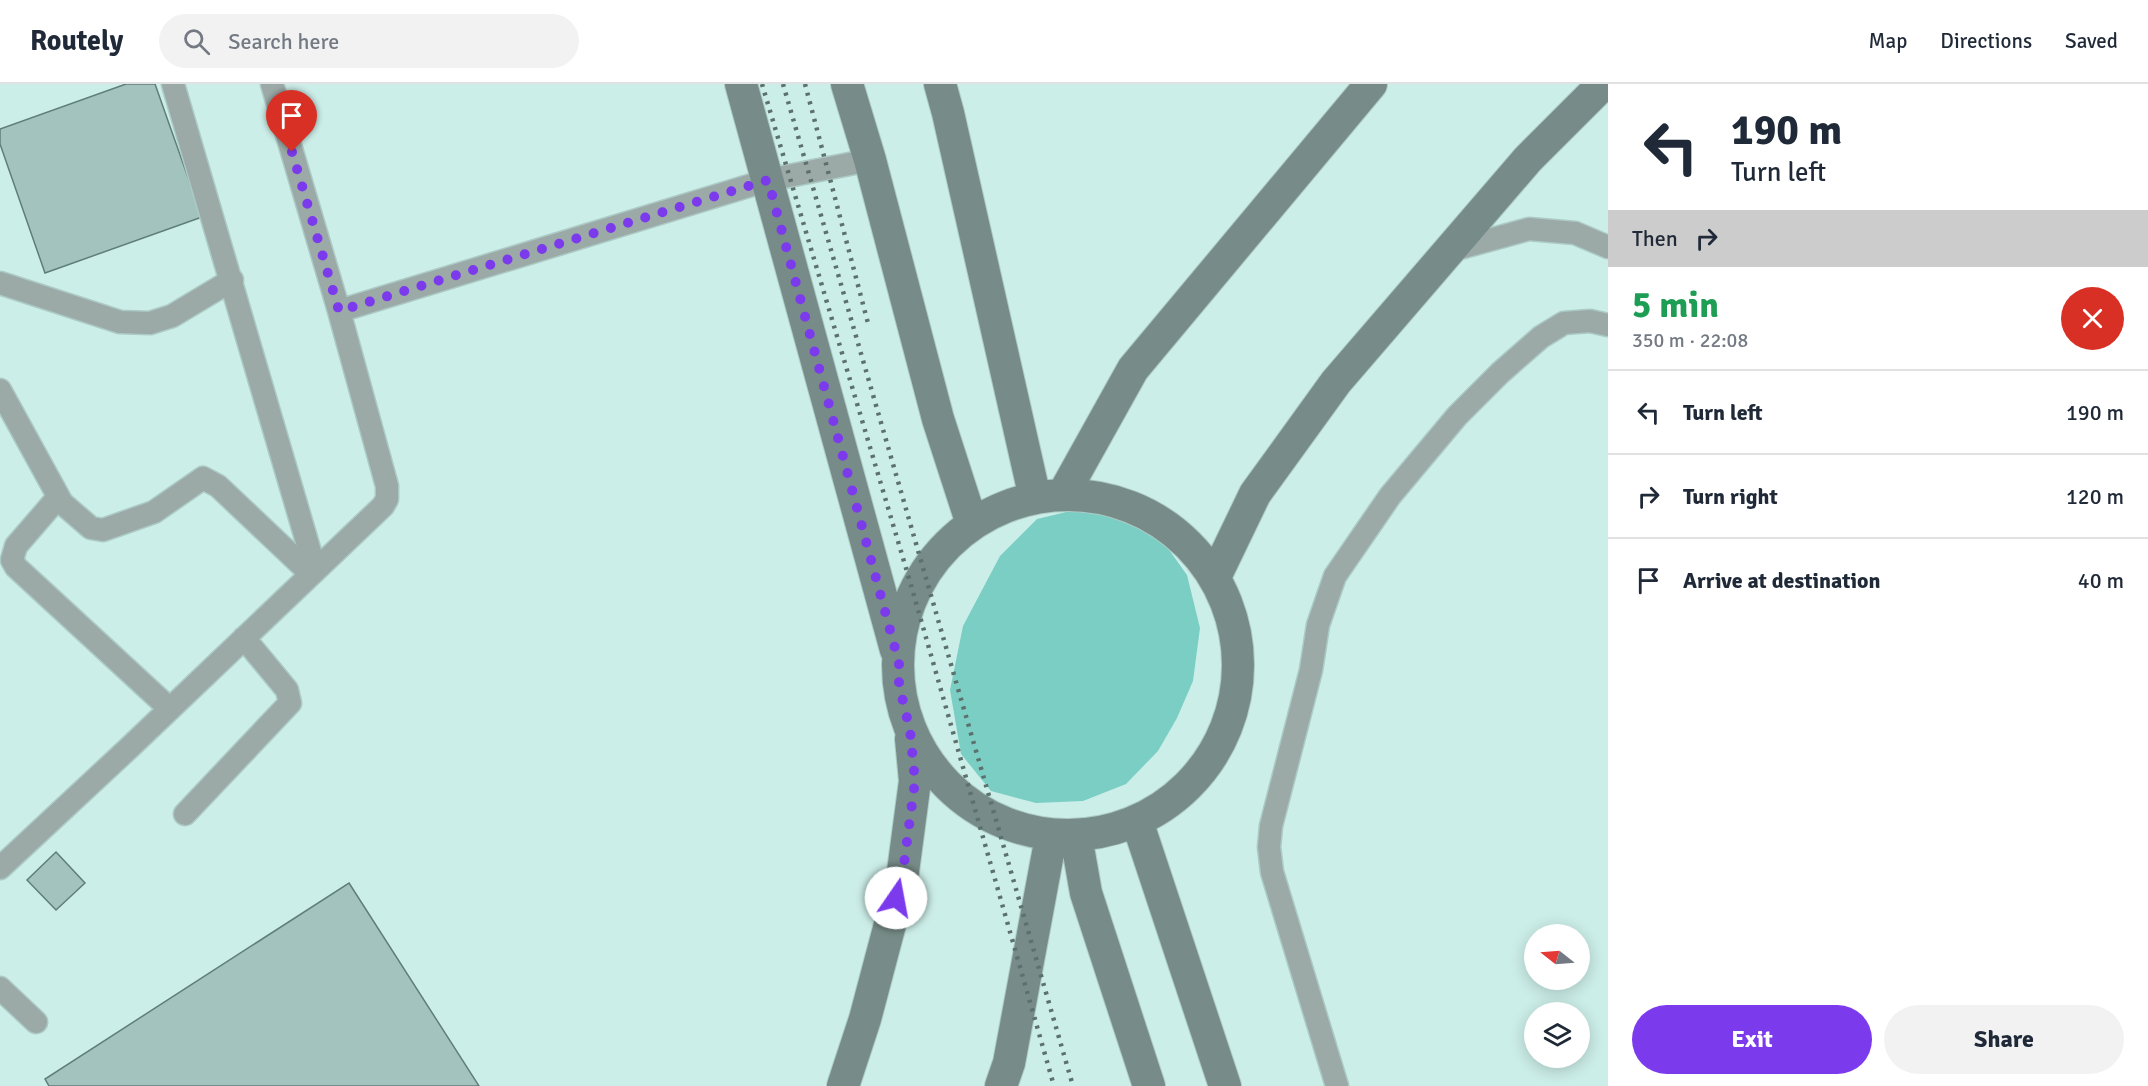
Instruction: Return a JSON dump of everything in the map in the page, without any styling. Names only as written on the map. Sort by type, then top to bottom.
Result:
[{"type":"main road","points":[[741,84],[899,663]]},
{"type":"main road","points":[[847,84],[870,160],[938,419],[972,524]]},
{"type":"main road","points":[[1065,491],[1133,369],[1371,84]]},
{"type":"main road","points":[[1215,577],[1255,494],[1336,382],[1528,159],[1603,84]]},
{"type":"main road","points":[[949,94],[1035,498]]},
{"type":"main road","points":[[843,1086],[866,1019],[902,879],[915,781],[910,730],[899,685],[899,638],[913,593],[939,553],[972,524],[1010,504],[1065,491],[1101,496],[1146,512],[1185,540],[1215,577],[1235,627],[1238,682],[1224,735],[1194,781],[1167,804],[1137,821],[1103,832],[1064,836],[1028,832],[991,818],[957,795],[929,765],[910,730]]},
{"type":"main road","points":[[1137,821],[1225,1086]]},
{"type":"main road","points":[[1001,1086],[1009,1063],[1064,836]]},
{"type":"main road","points":[[1064,836],[1086,893],[1149,1086]]},
{"type":"street","points":[[173,84],[232,280],[313,572]]},
{"type":"street","points":[[0,868],[170,709],[387,500],[388,493],[339,311],[272,84]]},
{"type":"street","points":[[339,311],[768,180],[870,160]]},
{"type":"street","points":[[1449,251],[1528,229],[1575,233],[1608,247]]},
{"type":"street","points":[[0,283],[120,322],[150,323],[172,316],[232,280]]},
{"type":"street","points":[[1337,1086],[1272,872],[1269,847],[1271,826],[1307,689],[1318,625],[1326,599],[1335,576],[1390,496],[1457,416],[1500,373],[1541,337],[1564,323],[1590,321],[1608,325]]},
{"type":"street","points":[[0,390],[62,503],[90,528],[103,530],[164,507],[203,478],[218,486],[313,572]]},
{"type":"street","points":[[62,503],[54,502],[46,511],[16,546],[12,560],[16,567],[170,709]]},
{"type":"street","points":[[185,814],[290,704],[287,690],[244,638]]},
{"type":"street","points":[[0,988],[36,1022]]},
{"type":"shaded area","points":[[1083,508],[1128,521],[1162,540],[1187,575],[1200,628],[1193,681],[1177,718],[1158,751],[1126,784],[1083,801],[1036,803],[991,791],[961,754],[950,690],[963,626],[1000,556],[1037,519]]},
{"type":"building","points":[[126,84],[155,84],[202,217],[45,273],[0,144],[0,129]]},
{"type":"building","points":[[56,852],[85,883],[56,910],[27,880]]},
{"type":"building","points":[[349,883],[479,1086],[49,1086],[45,1079]]},
{"type":"railway","points":[[762,84],[911,585],[1054,1086]]},
{"type":"railway","points":[[783,84],[1073,1086]]},
{"type":"railway","points":[[805,84],[869,327]]},
{"type":"route","points":[[292,152],[339,311],[768,180],[899,663],[899,685],[910,730],[915,781],[902,879],[896,898]]}]
